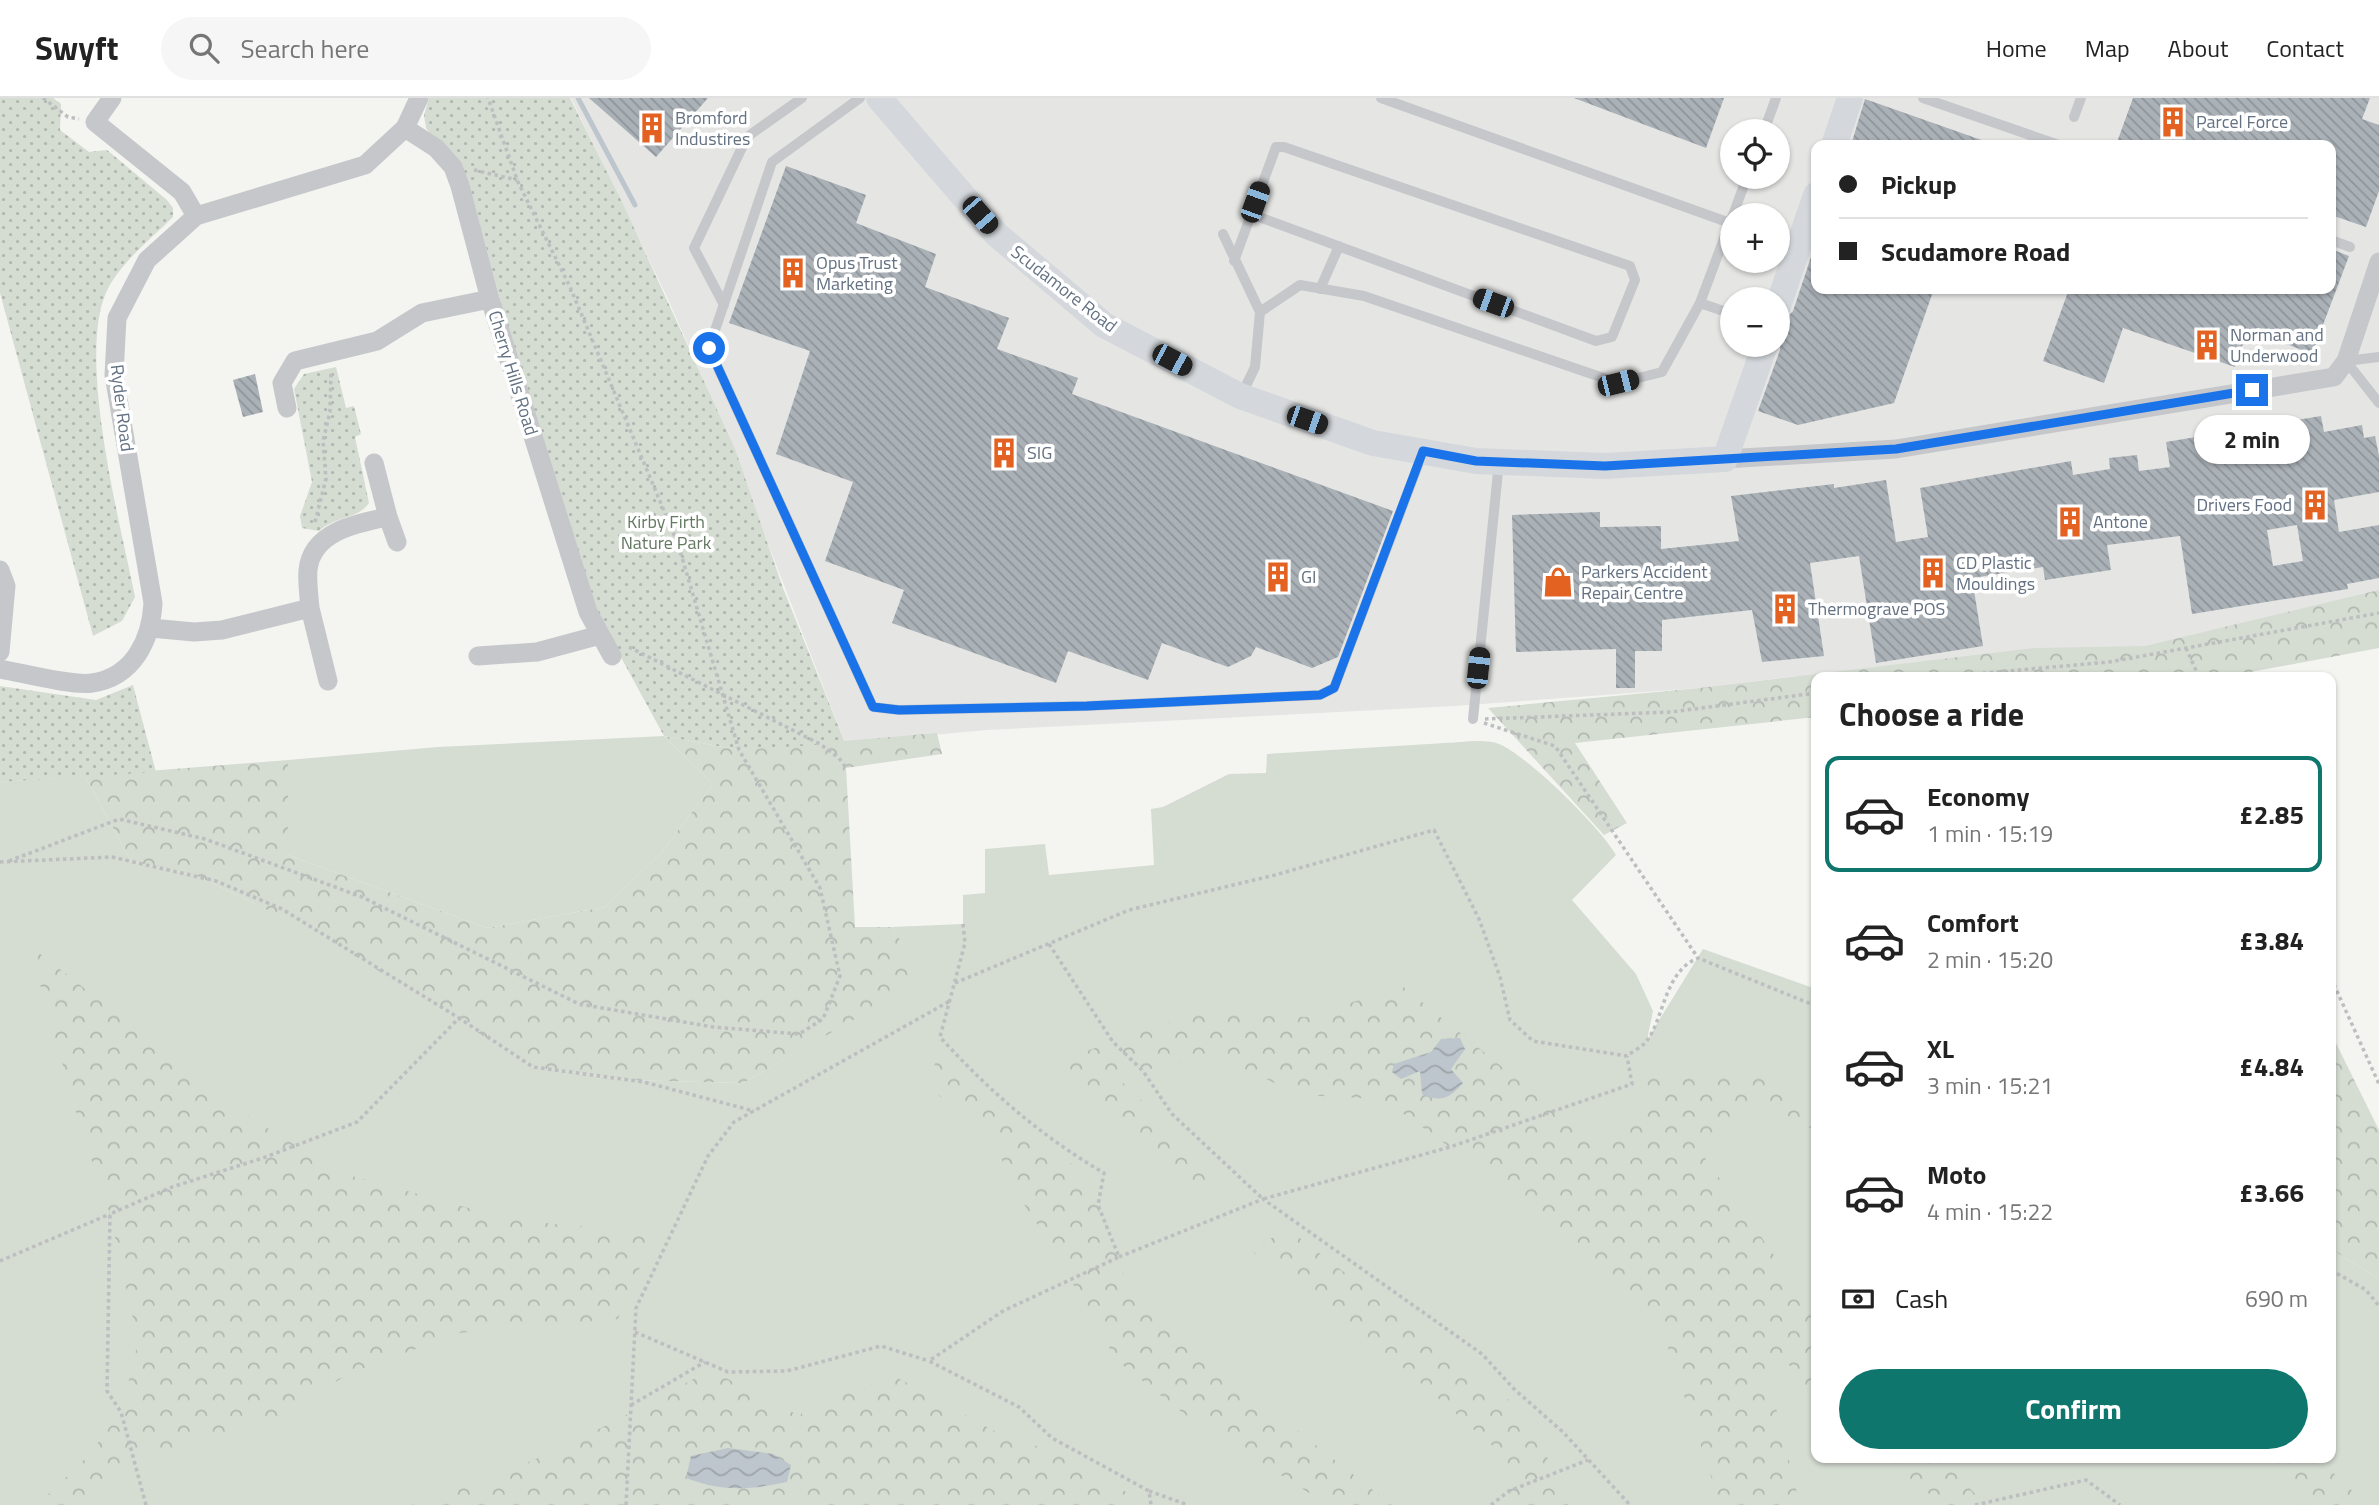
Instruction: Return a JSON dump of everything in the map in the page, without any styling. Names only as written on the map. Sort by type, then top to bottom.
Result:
[{"type":"street","points":[[113,98],[94,122],[182,192],[196,216]]},
{"type":"street","name":"Ryder Road","points":[[0,669],[90,684],[107,680],[134,660],[151,628],[153,603],[114,375],[117,318],[147,260],[196,216],[365,164],[405,128],[419,98]]},
{"type":"street","name":"Scudamore Road","points":[[878,98],[996,234],[1104,325],[1240,397],[1373,443],[1499,462],[1605,466],[1896,449],[2340,369]]},
{"type":"street","points":[[1836,140],[1850,98]]},
{"type":"street","points":[[405,128],[436,148],[453,166]]},
{"type":"street","name":"Cherry Hills Road","points":[[453,166],[490,299],[588,612],[607,647]]},
{"type":"street","points":[[1785,287],[1811,210]]},
{"type":"street","points":[[2340,369],[2379,262]]},
{"type":"street","points":[[287,408],[282,383],[295,360],[377,341],[422,313],[490,299]]},
{"type":"street","points":[[1725,459],[1761,357]]},
{"type":"street","points":[[374,463],[397,542]]},
{"type":"street","points":[[328,681],[310,608],[308,568],[322,544],[332,534],[351,524],[388,517]]},
{"type":"street","points":[[0,570],[6,586],[0,653]]},
{"type":"street","points":[[151,628],[194,632],[222,629],[310,608]]},
{"type":"street","points":[[478,656],[607,647]]},
{"type":"lane","points":[[724,305],[694,248],[747,137],[802,98]]},
{"type":"lane","points":[[860,98],[772,162],[709,348],[873,707],[899,710],[1087,706],[1320,695],[1334,688],[1423,451]]},
{"type":"lane","points":[[1381,98],[1720,214]]},
{"type":"lane","points":[[1768,119],[1776,98]]},
{"type":"lane","points":[[1923,98],[2045,140]]},
{"type":"lane","points":[[2074,117],[2081,98]]},
{"type":"lane","points":[[1234,261],[1251,214],[1276,146],[1630,266],[1635,279],[1612,337],[1596,341],[1251,214]]},
{"type":"lane","points":[[1223,234],[1260,312],[1255,367],[1240,397]]},
{"type":"lane","points":[[2336,242],[2350,247]]},
{"type":"lane","points":[[1320,289],[1339,246]]},
{"type":"lane","points":[[1260,312],[1300,285],[1364,296],[1618,383],[1662,372],[1700,303],[1720,250]]},
{"type":"lane","points":[[1700,303],[1720,310]]},
{"type":"lane","points":[[2340,369],[2379,357]]},
{"type":"lane","points":[[2340,369],[2379,403]]},
{"type":"lane","points":[[1472,719],[1499,462]]},
{"type":"path","points":[[43,98],[68,117],[94,122]]},
{"type":"path","points":[[9,861],[119,819],[205,839],[362,898],[579,1004],[713,1027],[799,1034],[823,1019],[840,976],[820,888],[739,750],[678,544],[570,287],[519,182],[488,98]]},
{"type":"path","points":[[453,166],[516,178],[519,182]]},
{"type":"path","points":[[322,544],[314,526],[326,479],[323,442],[330,412],[331,352]]},
{"type":"path","points":[[1997,672],[2109,662],[2379,613]]},
{"type":"path","points":[[607,647],[621,643],[722,693],[820,744],[839,758],[846,768]]},
{"type":"path","points":[[2186,648],[2197,672]]},
{"type":"path","points":[[1472,719],[1671,712],[1811,694]]},
{"type":"path","points":[[1472,719],[1555,746],[1698,958],[1811,1004]]},
{"type":"path","points":[[955,983],[1129,910],[1275,875],[1434,830],[1479,919],[1500,977],[1510,1020],[1533,1041],[1627,1056],[1646,1043],[1665,997],[1687,962],[1698,958]]},
{"type":"path","points":[[0,862],[112,857],[216,881],[282,909],[533,1067],[644,1082],[754,1111]]},
{"type":"path","points":[[963,924],[965,943],[940,1037],[975,1076],[1063,1149],[1104,1173],[1098,1205],[1119,1257]]},
{"type":"path","points":[[1048,944],[1113,1042],[1143,1071],[1172,1114],[1263,1199],[1482,1354],[1630,1505]]},
{"type":"path","points":[[2336,989],[2379,1084]]},
{"type":"path","points":[[626,1505],[636,1308],[708,1156],[734,1122],[951,1001]]},
{"type":"path","points":[[0,1261],[172,1187],[263,1158],[357,1122],[459,1018]]},
{"type":"path","points":[[929,1361],[1003,1311],[1119,1257],[1263,1199],[1450,1147],[1632,1084],[1627,1056]]},
{"type":"path","points":[[110,1213],[107,1391],[121,1412],[146,1505]]},
{"type":"path","points":[[2336,1273],[2366,1290],[2379,1306]]},
{"type":"path","points":[[635,1332],[728,1372],[787,1371],[881,1346],[929,1361],[1019,1407],[1052,1438],[1149,1491],[1188,1505]]},
{"type":"path","points":[[631,1405],[705,1363]]},
{"type":"path","points":[[1492,1505],[1509,1491],[1588,1460]]},
{"type":"path","points":[[1975,1505],[2086,1480],[2120,1505]]},
{"type":"path","points":[[1149,1491],[1152,1505]]},
{"type":"shaded area","points":[[571,98],[2379,98],[2379,600],[2145,646],[1846,672],[1811,672],[1811,675],[1699,688],[1455,706],[987,730],[845,743],[712,399],[667,297]]},
{"type":"green space","points":[[0,98],[53,98],[61,104],[60,130],[89,152],[107,150],[173,208],[173,217],[118,273],[100,311],[96,348],[103,436],[135,597],[122,621],[93,636],[0,293]]},
{"type":"green space","name":"Kirby Firth Nature Park","points":[[429,98],[570,98],[623,204],[735,449],[783,588],[845,743],[739,750],[664,736],[595,610],[517,362],[472,195],[426,128],[424,115]]},
{"type":"green space","points":[[336,367],[346,408],[354,406],[361,434],[355,437],[369,503],[358,512],[319,531],[302,528],[300,516],[312,482],[294,389],[304,374]]},
{"type":"green space","points":[[2379,590],[2379,648],[2251,672],[1833,672],[2034,648],[2145,646]]},
{"type":"green space","points":[[1811,675],[1811,718],[1575,743],[1627,823],[1604,835],[1488,708]]},
{"type":"green space","points":[[133,685],[156,772],[0,782],[0,686],[96,700]]},
{"type":"green space","points":[[937,733],[942,754],[846,768],[855,927],[892,927],[925,979],[743,1083],[627,1080],[533,1067],[326,938],[197,876],[131,861],[85,776],[288,760],[288,855],[487,928],[605,907],[662,852],[713,784],[664,736],[739,750]]},
{"type":"green space","points":[[664,736],[713,784],[662,852],[605,907],[487,928],[288,855],[288,760],[438,747]]},
{"type":"green space","points":[[1487,741],[1499,744],[1527,762],[1595,828],[1616,855],[1572,900],[1636,974],[1653,1011],[1647,1040],[1703,949],[1811,987],[1811,1463],[2336,1463],[2336,1252],[2379,1279],[2379,1505],[0,1505],[0,782],[85,776],[131,861],[197,876],[327,938],[533,1067],[627,1080],[743,1083],[924,979],[892,927],[963,924],[963,895],[985,893],[985,849],[1045,844],[1049,875],[1154,865],[1151,809],[1163,807],[1229,774],[1266,773],[1267,754]]},
{"type":"green space","points":[[29,945],[246,1115],[341,1173],[487,1213],[552,1224],[655,1232],[618,1319],[459,1333],[348,1374],[285,1415],[135,1459],[85,1505],[37,1505],[88,1456],[121,1412],[138,1342],[110,1214],[80,1126]]},
{"type":"green space","points":[[1401,985],[1595,1142],[1639,1116],[1649,1074],[1745,1070],[1811,1107],[1811,1128],[1756,1099],[1712,1134],[1700,1151],[1811,1307],[1811,1393],[1786,1361],[1765,1363],[1800,1505],[1740,1505],[1718,1497],[1663,1333],[1548,1218],[1383,1099],[1301,1095],[1215,1056],[1116,1076],[1222,1179],[1190,1192],[1061,1060],[1195,1013],[1311,1017]]},
{"type":"green space","points":[[2336,1043],[2379,1130],[2379,1279],[2336,1252]]},
{"type":"green space","points":[[938,1053],[1011,1119],[1084,1173],[1119,1257],[1127,1288],[1199,1353],[1392,1505],[1328,1505],[1184,1414],[1120,1363],[1093,1325],[1062,1261],[1006,1178],[994,1124],[975,1124],[928,1087]]},
{"type":"green space","points":[[1288,1229],[1437,1349],[1511,1401],[1541,1443],[1568,1505],[1513,1505],[1495,1448],[1391,1357],[1250,1250]]},
{"type":"green space","points":[[710,1370],[800,1416],[807,1404],[896,1377],[1005,1437],[1047,1449],[1141,1500],[1142,1505],[823,1505],[817,1501],[769,1497],[737,1505],[411,1505],[489,1479],[564,1446]]},
{"type":"green space","points":[[1878,1463],[1945,1463],[1986,1505],[1948,1505]]},
{"type":"green space","points":[[2271,1463],[2315,1463],[2323,1466],[2343,1481],[2364,1505],[2304,1505]]},
{"type":"water","points":[[1460,1038],[1465,1049],[1451,1069],[1463,1083],[1445,1098],[1422,1094],[1420,1071],[1401,1079],[1392,1072],[1394,1064],[1431,1052],[1441,1039]]},
{"type":"water","points":[[728,1448],[773,1454],[791,1465],[787,1482],[760,1487],[724,1488],[686,1478],[691,1456]]},
{"type":"building","name":"Bromford Industires","points":[[589,98],[708,98],[656,157]]},
{"type":"building","points":[[1574,98],[1724,98],[1706,148]]},
{"type":"building","points":[[2133,98],[2370,98],[2362,119],[2379,125],[2379,191],[2366,227],[2336,217],[2336,140],[2118,140]]},
{"type":"building","points":[[1865,99],[1981,140],[1853,140]]},
{"type":"building","name":"SIG","points":[[786,166],[866,195],[856,223],[936,254],[925,287],[1009,318],[997,349],[1078,378],[1072,394],[1393,511],[1338,657],[1312,668],[1256,647],[1251,656],[1228,667],[1162,643],[1148,680],[1068,651],[1056,683],[892,623],[904,590],[825,561],[853,482],[776,454],[810,351],[729,323]]},
{"type":"building","name":"Norman and Underwood","points":[[2336,251],[2349,256],[2336,290]]},
{"type":"building","points":[[1811,257],[1811,294],[1932,294],[1894,403],[1798,425],[1758,411],[1777,357],[1790,357],[1790,314]]},
{"type":"building","name":"Norman and Underwood","points":[[2067,294],[2335,294],[2312,354],[2248,329],[2235,367],[2123,328],[2104,383],[2043,361]]},
{"type":"building","points":[[255,374],[263,412],[243,417],[233,380]]},
{"type":"building","points":[[2321,416],[2324,432],[2362,425],[2364,438],[2375,436],[2379,456],[2379,492],[2334,500],[2339,532],[2379,525],[2379,578],[2347,584],[2348,589],[2192,614],[2180,536],[2107,545],[2111,570],[2045,580],[2043,567],[1972,578],[1983,646],[1876,663],[1859,556],[1810,563],[1824,656],[1762,662],[1752,610],[1662,620],[1662,651],[1635,651],[1635,688],[1616,688],[1616,649],[1516,652],[1512,515],[1600,512],[1600,527],[1661,526],[1661,549],[1739,541],[1731,496],[1834,484],[1834,488],[1886,480],[1896,542],[1928,537],[1920,488],[2071,461],[2073,475],[2110,469],[2109,458],[2137,455],[2139,471],[2170,467],[2166,442]],"holes":[[[2297,525],[2303,561],[2273,566],[2267,530]]]},
{"type":"waterway","points":[[578,98],[635,205]]},
{"type":"place","name":"Parcel Force","points":[[2173,122]]},
{"type":"place","name":"Bromford Industires","points":[[652,128]]},
{"type":"place","name":"Opus Trust Marketing","points":[[793,273]]},
{"type":"place","name":"Norman and Underwood","points":[[2207,345]]},
{"type":"place","name":"SIG","points":[[1004,453]]},
{"type":"place","name":"Drivers Food","points":[[2315,505]]},
{"type":"place","name":"Antone","points":[[2070,522]]},
{"type":"place","name":"CD Plastic Mouldings","points":[[1933,573]]},
{"type":"place","name":"GI","points":[[1278,577]]},
{"type":"place","name":"Parkers Accident Repair Centre","points":[[1558,582]]},
{"type":"place","name":"Thermograve POS","points":[[1785,609]]},
{"type":"route","points":[[709,348],[723,384],[771,481],[873,707],[899,710],[1087,706],[1320,695],[1334,688],[1423,451],[1476,461],[1605,466],[1896,449],[2252,390]]}]
